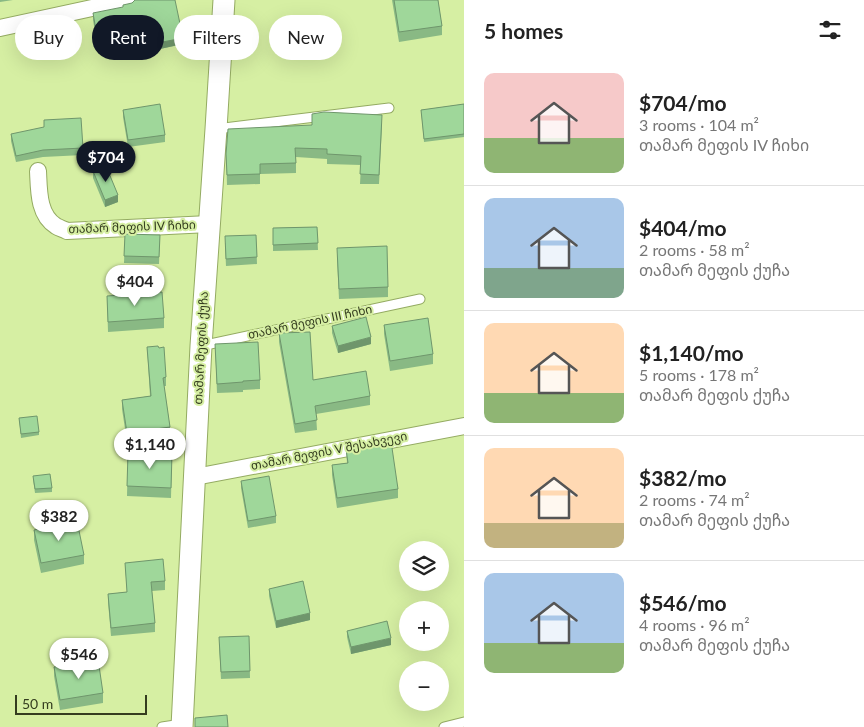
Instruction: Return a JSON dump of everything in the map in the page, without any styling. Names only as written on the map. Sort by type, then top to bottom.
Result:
[{"type":"street","points":[[0,28],[129,0]]},
{"type":"street","name":"თამარ მეფის ქუჩა","points":[[176,726],[195,476],[208,224],[224,0]]},
{"type":"street","name":"თამარ მეფის IV ჩიხი","points":[[38,171],[42,208],[55,226],[67,231],[208,224]]},
{"type":"street","name":"თამარ მეფის V შესახვევი","points":[[195,476],[464,426]]},
{"type":"lane","points":[[216,129],[390,108]]},
{"type":"lane","name":"თამარ მეფის III ჩიხი","points":[[201,346],[420,299]]},
{"type":"lane","points":[[444,727],[464,722]]},
{"type":"building","points":[[135,0],[175,0],[178,15],[174,15],[174,40],[164,42],[164,15],[93,15],[93,13],[123,7],[123,5],[132,3]]},
{"type":"building","points":[[394,0],[438,0],[442,26],[399,32]]},
{"type":"building","points":[[160,104],[165,135],[128,140],[123,110]]},
{"type":"building","points":[[464,104],[464,134],[424,139],[421,110]]},
{"type":"building","points":[[324,112],[382,115],[379,175],[360,174],[361,156],[327,154],[327,149],[295,148],[296,163],[260,164],[260,174],[227,175],[228,129],[312,125],[312,114]]},
{"type":"building","points":[[81,118],[83,148],[43,150],[16,156],[11,134],[44,127],[44,120]]},
{"type":"building","points":[[106,166],[118,195],[105,200],[93,171]]},
{"type":"building","points":[[317,227],[318,243],[273,245],[273,228]]},
{"type":"building","points":[[125,234],[160,235],[159,257],[124,256]]},
{"type":"building","points":[[256,235],[257,257],[226,259],[225,236]]},
{"type":"building","points":[[387,246],[388,287],[339,289],[337,248]]},
{"type":"building","points":[[162,292],[164,318],[108,322],[107,296]]},
{"type":"building","points":[[366,317],[371,337],[338,346],[332,326]]},
{"type":"building","points":[[428,318],[433,354],[390,361],[384,325]]},
{"type":"building","points":[[310,332],[313,380],[366,371],[370,396],[315,406],[317,420],[295,424],[279,333]]},
{"type":"building","points":[[258,342],[260,380],[217,384],[215,344]]},
{"type":"building","points":[[158,346],[159,348],[164,347],[166,377],[163,378],[170,427],[127,433],[122,400],[151,396],[147,347]]},
{"type":"building","points":[[37,416],[39,432],[21,434],[19,418]]},
{"type":"building","points":[[391,441],[398,489],[337,498],[332,465],[348,463],[346,449]]},
{"type":"building","points":[[128,453],[172,454],[171,488],[127,486]]},
{"type":"building","points":[[50,474],[52,488],[35,489],[33,476]]},
{"type":"building","points":[[269,476],[276,516],[248,521],[241,481]]},
{"type":"building","points":[[77,521],[84,555],[41,563],[34,530]]},
{"type":"building","points":[[163,559],[165,581],[151,582],[155,623],[111,628],[108,594],[127,592],[125,563]]},
{"type":"building","points":[[303,581],[310,613],[276,621],[269,589]]},
{"type":"building","points":[[387,621],[391,638],[351,647],[347,631]]},
{"type":"building","points":[[249,636],[250,671],[221,672],[219,637]]},
{"type":"building","points":[[98,659],[103,693],[60,700],[54,667]]},
{"type":"building","points":[[227,715],[228,727],[195,727],[195,718]]}]
